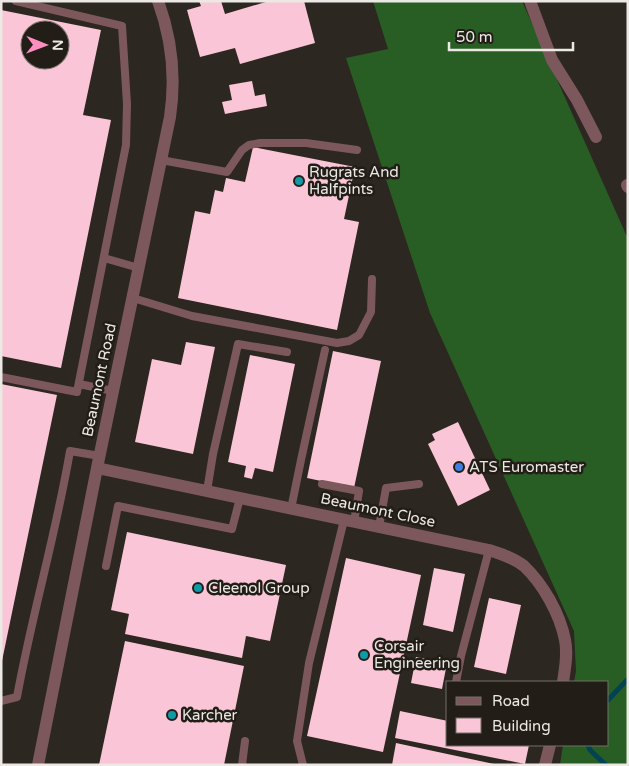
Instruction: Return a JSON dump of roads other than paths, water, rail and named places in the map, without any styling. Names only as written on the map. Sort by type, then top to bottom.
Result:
[{"type":"street","name":"Beaumont Road","points":[[38,765],[171,109],[174,73],[168,33],[158,1]]},
{"type":"street","points":[[530,1],[552,60],[596,137]]},
{"type":"street","name":"Beaumont Close","points":[[99,462],[207,491],[489,550],[505,555],[522,565],[534,577],[560,620],[565,640],[566,660],[563,681]]},
{"type":"street","points":[[545,765],[550,746]]},
{"type":"lane","points":[[1,377],[77,392],[126,145],[127,104],[122,26],[16,1]]},
{"type":"lane","points":[[161,160],[227,172],[242,150],[249,145],[260,142],[306,144],[357,150]]},
{"type":"lane","points":[[104,258],[139,268]]},
{"type":"lane","points":[[133,298],[192,316],[337,343],[349,341],[359,335],[370,312],[372,279]]},
{"type":"lane","points":[[207,491],[213,454],[238,344],[287,352]]},
{"type":"lane","points":[[292,509],[325,350]]},
{"type":"lane","points":[[79,384],[113,392]]},
{"type":"lane","points":[[1,701],[17,697],[28,635],[62,500],[70,452],[99,462]]},
{"type":"lane","points":[[303,765],[297,741],[309,663],[359,491],[322,484]]},
{"type":"lane","points":[[379,527],[386,488],[419,484]]},
{"type":"lane","points":[[106,566],[118,506],[232,529],[240,498]]},
{"type":"lane","points":[[456,681],[489,550]]},
{"type":"lane","points":[[242,765],[245,741]]},
{"type":"waterway","points":[[609,699],[628,679]]},
{"type":"waterway","points":[[588,746],[590,750],[606,765]]},
{"type":"place","name":"Rugrats And Halfpints","points":[[299,181]]},
{"type":"place","name":"ATS Euromaster","points":[[459,467]]},
{"type":"place","name":"Cleenol Group","points":[[198,588]]},
{"type":"place","name":"Corsair Engineering","points":[[364,655]]},
{"type":"place","name":"Karcher","points":[[172,715]]}]
